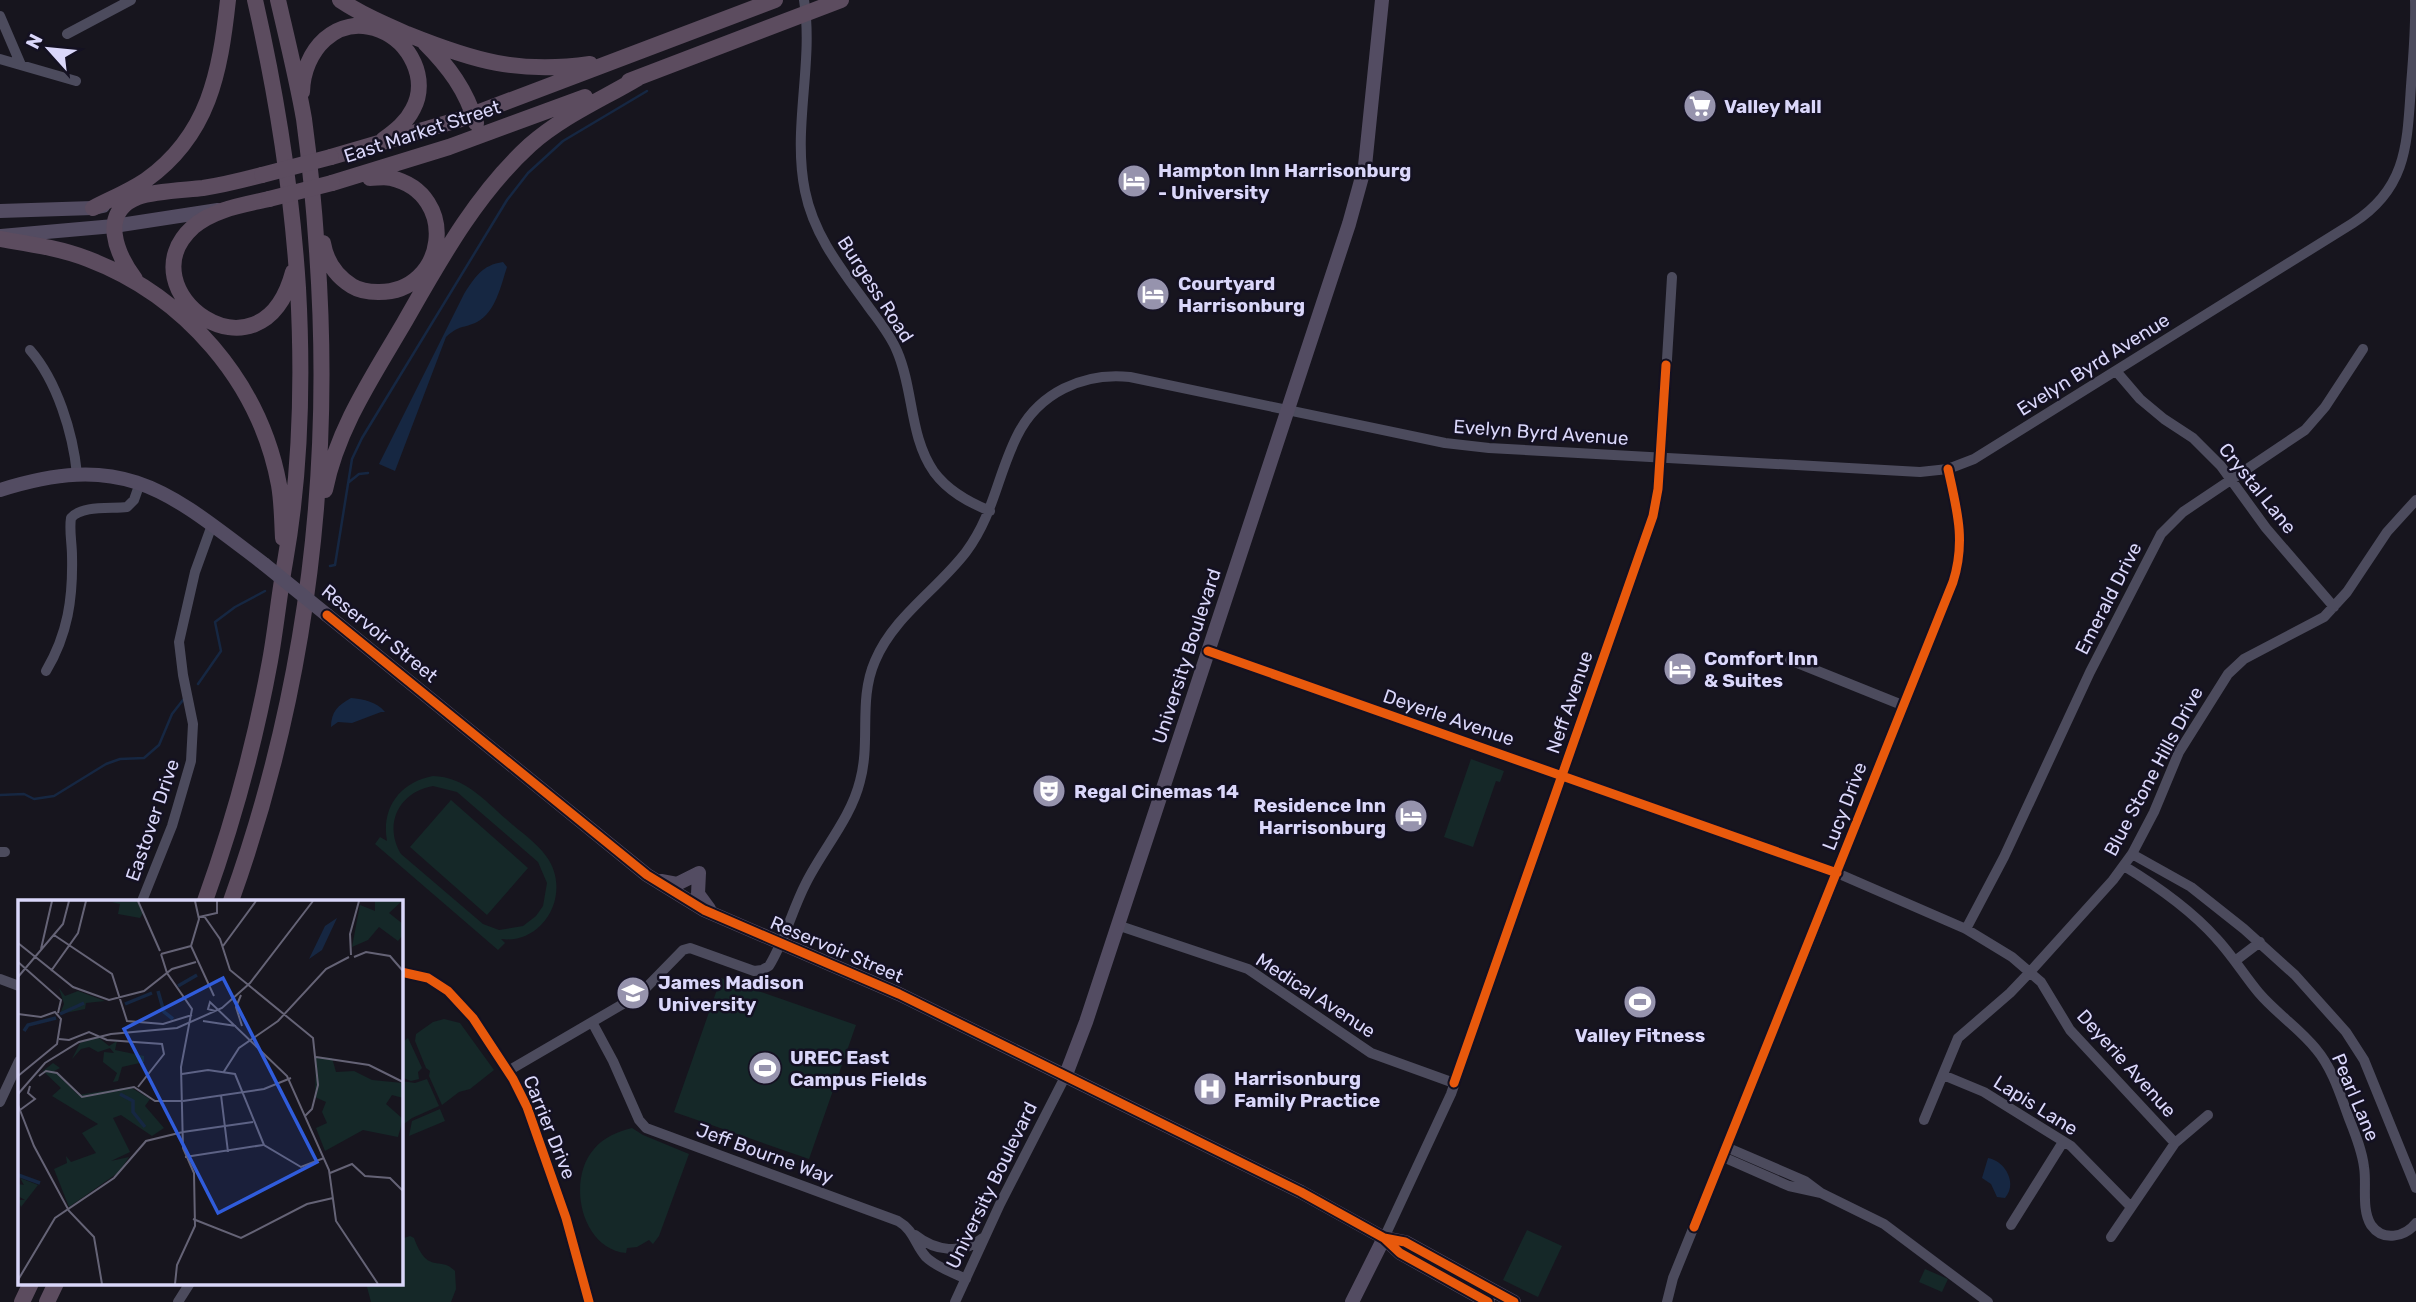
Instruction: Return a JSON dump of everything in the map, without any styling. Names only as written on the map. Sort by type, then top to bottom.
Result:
[{"type":"highway","points":[[93,208],[144,181],[170,160],[194,132],[209,100],[228,0]]},
{"type":"highway","points":[[205,900],[229,830],[253,740],[272,651],[294,501],[299,401],[298,289],[279,129],[255,0]]},
{"type":"highway","points":[[278,0],[301,108],[314,211],[320,295],[322,386],[312,565]]},
{"type":"highway","points":[[340,0],[368,17],[472,58],[508,66],[546,68],[607,63]]},
{"type":"highway","name":"East Market Street","points":[[138,197],[218,186],[374,146],[474,115],[775,0]]},
{"type":"highway","name":"East Market Street","points":[[226,209],[350,178],[480,135],[638,78],[805,6],[841,0]]},
{"type":"highway","points":[[301,108],[305,67],[318,44],[330,35],[352,28],[378,30],[389,35],[408,52],[414,64],[418,74],[418,97],[405,121],[374,146]]},
{"type":"highway","points":[[421,39],[455,75],[474,115],[480,135]]},
{"type":"highway","points":[[231,900],[254,836],[279,747],[303,628],[327,482],[344,432],[373,374],[473,210],[503,173],[537,139],[572,113],[638,78]]},
{"type":"highway","points":[[314,211],[330,264],[340,277],[355,287],[367,292],[386,292],[401,289],[419,277],[431,261],[437,242],[437,222],[421,192],[406,182],[388,177],[350,178]]},
{"type":"highway","points":[[138,197],[118,214],[114,226],[116,243],[125,266],[137,281],[198,331],[219,354],[236,377],[257,415],[270,449],[279,486],[285,563]]},
{"type":"highway","points":[[226,209],[194,227],[177,253],[174,269],[184,300],[194,312],[207,321],[241,328],[266,318],[286,295],[295,256]]},
{"type":"highway","points":[[0,237],[53,248],[88,259],[137,281]]},
{"type":"highway","points":[[22,1302],[31,1284]]},
{"type":"highway","points":[[47,1302],[56,1284]]},
{"type":"main road","name":"University Boulevard","points":[[1065,1077],[1349,224],[1365,166],[1382,0]]},
{"type":"main road","name":"East Market Street","points":[[0,211],[93,208],[138,197]]},
{"type":"main road","name":"East Market Street","points":[[0,237],[114,226],[226,209]]},
{"type":"main road","name":"Reservoir Street","points":[[0,490],[41,478],[77,474],[111,476],[171,495],[327,615],[650,877],[681,898],[721,918],[900,994],[1301,1192],[1384,1238],[1399,1253],[1488,1302]]},
{"type":"main road","points":[[650,877],[677,884],[699,873],[701,901],[721,918]]},
{"type":"main road","name":"Reservoir Street","points":[[1384,1238],[1405,1242],[1514,1302]]},
{"type":"main road","name":"Neff Avenue","points":[[1352,1302],[1384,1238]]},
{"type":"street","points":[[67,34],[131,0]]},
{"type":"street","name":"Evelyn Byrd Avenue","points":[[592,1022],[640,994],[683,950],[690,948],[757,971],[769,965],[806,883],[858,788],[864,760],[865,696],[870,674],[880,651],[898,623],[966,552],[990,511],[1013,445],[1026,421],[1048,398],[1079,381],[1108,376],[1130,377],[1458,445],[1920,472],[1948,469],[1974,458],[2371,211],[2384,197],[2400,171],[2408,139],[2415,0]]},
{"type":"street","name":"Burgess Road","points":[[805,6],[801,156],[805,191],[813,218],[833,258],[896,348],[919,439],[932,468],[953,491],[990,511]]},
{"type":"street","points":[[0,16],[21,65]]},
{"type":"street","points":[[0,59],[76,81]]},
{"type":"street","name":"Neff Avenue","points":[[1384,1238],[1434,1133],[1454,1083],[1650,524],[1658,489],[1661,458],[1672,277]]},
{"type":"street","name":"Emerald Drive","points":[[1966,929],[2004,857],[2090,671],[2160,536],[2183,512],[2290,442],[2310,425],[2363,349]]},
{"type":"street","points":[[30,350],[50,383],[67,423],[75,448],[77,474]]},
{"type":"street","name":"Crystal Lane","points":[[2116,370],[2140,399],[2193,438],[2232,480],[2266,528],[2334,607]]},
{"type":"street","name":"Lucy Drive","points":[[1667,1302],[1673,1279],[1952,582],[1961,535],[1948,469]]},
{"type":"street","points":[[46,671],[61,642],[70,612],[71,518],[78,512],[127,507],[134,500],[140,483]]},
{"type":"street","name":"Blue Stone Hills Drive","points":[[1924,1120],[1958,1038],[2010,993],[2124,866],[2154,813],[2179,752],[2228,674],[2244,659],[2314,624],[2334,607],[2347,593],[2387,532],[2416,500]]},
{"type":"street","name":"Eastover Drive","points":[[142,900],[172,826],[191,761],[193,724],[179,642],[189,595],[212,525]]},
{"type":"street","points":[[204,545],[227,536]]},
{"type":"street","name":"Deyerle Avenue","points":[[1208,651],[1837,873],[1966,929],[2012,957],[2030,972]]},
{"type":"street","points":[[1790,660],[1902,705]]},
{"type":"street","name":"Pearl Lane","points":[[2132,853],[2200,893],[2260,942],[2295,975],[2357,1048],[2416,1188]]},
{"type":"street","name":"Pearl Lane","points":[[2124,866],[2192,914],[2217,938],[2261,995],[2306,1038],[2328,1067],[2361,1153],[2366,1180],[2367,1213],[2371,1224],[2381,1233],[2396,1236],[2408,1231],[2416,1223]]},
{"type":"street","name":"Medical Avenue","points":[[1117,925],[1248,969],[1371,1053],[1454,1083]]},
{"type":"street","points":[[2235,961],[2260,942]]},
{"type":"street","name":"Carrier Drive","points":[[402,972],[428,978],[448,991],[473,1018],[509,1071],[527,1107],[562,1206],[589,1302]]},
{"type":"street","name":"Deyerie Avenue","points":[[2030,972],[2051,994],[2070,1030],[2175,1143]]},
{"type":"street","points":[[0,979],[18,986]]},
{"type":"street","points":[[509,1071],[592,1022]]},
{"type":"street","name":"Jeff Bourne Way","points":[[592,1022],[613,1061],[639,1121],[646,1128],[892,1218],[911,1231],[921,1251],[930,1260],[966,1279]]},
{"type":"street","points":[[0,1101],[18,1063]]},
{"type":"street","name":"Lapis Lane","points":[[1942,1075],[1984,1093],[2075,1150],[2131,1207]]},
{"type":"street","name":"University Boulevard","points":[[955,1302],[1065,1077]]},
{"type":"street","points":[[2111,1237],[2175,1143],[2208,1115]]},
{"type":"street","points":[[2011,1225],[2063,1142]]},
{"type":"street","points":[[1725,1152],[1789,1186],[1821,1193],[1884,1224],[1988,1302]]},
{"type":"street","points":[[911,1231],[928,1243],[954,1250],[973,1246],[985,1237]]},
{"type":"street","points":[[178,1302],[189,1284]]},
{"type":"green space","points":[[1471,759],[1504,771],[1500,782],[1496,781],[1473,847],[1444,837]]},
{"type":"green space","points":[[444,777],[464,785],[482,797],[546,856],[555,873],[555,901],[547,918],[537,929],[517,938],[501,939],[505,943],[498,950],[375,844],[380,837],[387,841],[387,818],[395,798],[421,779]],"holes":[[[433,786],[457,792],[538,862],[547,883],[543,906],[536,916],[523,926],[499,930],[483,924],[401,854],[396,843],[394,821],[403,802],[421,789]]]},
{"type":"green space","points":[[451,800],[528,868],[487,915],[410,847]]},
{"type":"green space","name":"UREC East Campus Fields","points":[[721,978],[856,1025],[809,1159],[674,1112]]},
{"type":"green space","points":[[444,1019],[460,1023],[494,1070],[470,1089],[459,1092],[442,1105],[429,1076],[430,1071],[426,1068],[415,1041],[416,1034],[433,1022]]},
{"type":"green space","points":[[408,1038],[422,1068],[418,1072],[419,1079],[411,1081],[402,1077],[402,1042]]},
{"type":"green space","points":[[427,1079],[439,1106],[402,1125],[402,1081],[415,1083]]},
{"type":"green space","points":[[440,1109],[445,1121],[409,1136],[412,1121]]},
{"type":"green space","points":[[632,1128],[689,1154],[659,1236],[653,1244],[649,1240],[637,1247],[627,1248],[626,1253],[610,1248],[598,1239],[589,1226],[580,1194],[581,1177],[594,1149],[611,1135]]},
{"type":"green space","points":[[1527,1230],[1562,1246],[1538,1297],[1503,1280]]},
{"type":"green space","points":[[410,1236],[414,1238],[424,1257],[455,1271],[456,1289],[451,1302],[371,1302],[366,1284],[402,1284],[402,1239]]},
{"type":"green space","points":[[1925,1269],[1948,1279],[1942,1292],[1919,1282]]},
{"type":"water","points":[[503,262],[507,267],[497,298],[489,312],[477,322],[458,328],[446,337],[395,471],[379,464],[464,294],[484,269]]},
{"type":"water","points":[[351,698],[370,702],[385,712],[352,723],[338,722],[331,727],[336,709]]},
{"type":"water","points":[[1988,1158],[2000,1163],[2008,1174],[2010,1186],[2005,1198],[1997,1197],[1991,1184],[1982,1178]]},
{"type":"waterway","points":[[330,566],[335,565],[352,459],[362,438],[507,200],[528,173],[563,141],[647,91]]},
{"type":"waterway","points":[[349,482],[359,474],[368,473]]},
{"type":"waterway","points":[[198,684],[221,651],[215,622],[235,607],[265,591]]},
{"type":"waterway","points":[[0,795],[24,794],[34,799],[54,796],[106,764],[120,759],[144,758],[159,745],[172,714],[183,700]]},
{"type":"cycle path","points":[[1454,1083],[1653,516],[1658,489],[1666,365]]},
{"type":"cycle path","points":[[1694,1227],[1953,582],[1960,539],[1948,469]]},
{"type":"cycle path","points":[[327,615],[647,875],[704,910],[899,994],[1301,1192],[1384,1238],[1400,1253],[1488,1302]]},
{"type":"cycle path","points":[[1208,651],[1837,873]]},
{"type":"cycle path","points":[[402,972],[428,978],[448,991],[473,1018],[513,1079],[527,1107],[566,1218],[589,1302]]},
{"type":"cycle path","points":[[1384,1238],[1405,1242],[1514,1302]]},
{"type":"place","name":"Valley Mall","points":[[1700,106]]},
{"type":"place","name":"Hampton Inn Harrisonburg - University","points":[[1134,181]]},
{"type":"place","name":"Courtyard Harrisonburg","points":[[1153,294]]},
{"type":"place","name":"Comfort Inn & Suites","points":[[1680,669]]},
{"type":"place","name":"Regal Cinemas 14","points":[[1049,791]]},
{"type":"place","name":"Residence Inn Harrisonburg","points":[[1411,816]]},
{"type":"place","name":"James Madison University","points":[[633,993]]},
{"type":"place","name":"Valley Fitness","points":[[1640,1002]]},
{"type":"place","name":"UREC East Campus Fields","points":[[765,1068]]},
{"type":"place","name":"Harrisonburg Family Practice","points":[[1210,1089]]}]
